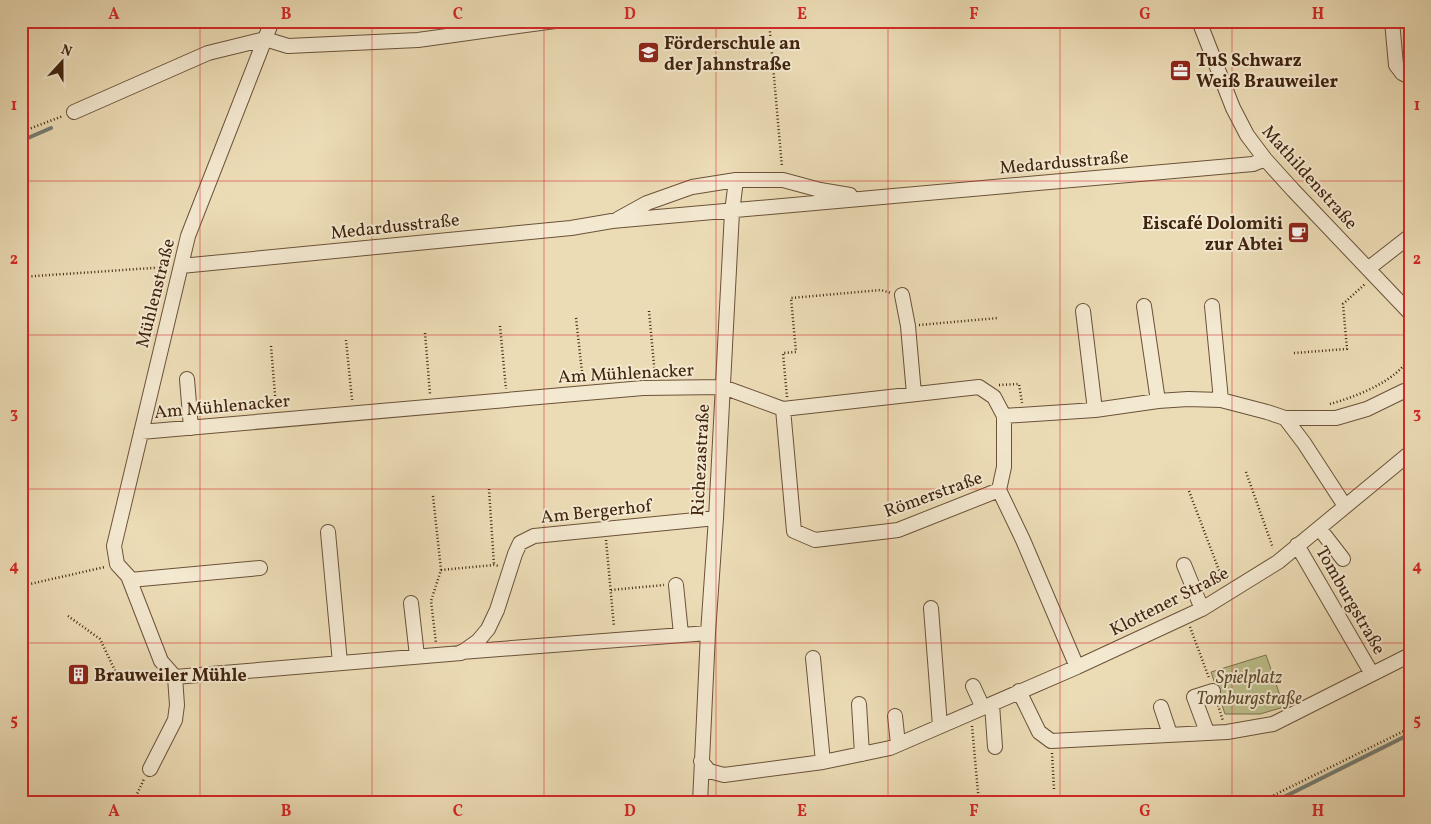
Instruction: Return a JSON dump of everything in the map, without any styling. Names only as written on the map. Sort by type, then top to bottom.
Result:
[{"type":"street","name":"Mühlenstraße","points":[[117,564],[114,546],[188,236],[272,21]]},
{"type":"street","points":[[74,112],[208,53],[265,39],[288,46],[418,40],[555,21]]},
{"type":"street","name":"Mathildenstraße","points":[[1199,21],[1233,108],[1247,135],[1264,159],[1410,312]]},
{"type":"street","points":[[1392,21],[1396,65],[1402,73],[1410,77]]},
{"type":"street","name":"Medardusstraße","points":[[181,266],[561,228],[612,221],[732,212],[866,198],[1253,164],[1264,159]]},
{"type":"street","name":"Medardusstraße","points":[[612,221],[647,203],[692,187],[736,180],[783,180],[820,190],[866,198]]},
{"type":"street","name":"Richezastraße","points":[[701,761],[732,212],[736,180]]},
{"type":"street","points":[[1372,271],[1410,236]]},
{"type":"street","points":[[902,296],[908,326],[914,394]]},
{"type":"street","points":[[1144,306],[1158,401]]},
{"type":"street","points":[[1212,306],[1221,400]]},
{"type":"street","points":[[1083,310],[1094,410]]},
{"type":"street","points":[[187,379],[191,428]]},
{"type":"street","name":"Am Mühlenacker","points":[[141,432],[656,387],[723,387],[785,408],[979,387]]},
{"type":"street","points":[[979,387],[994,397],[1004,416],[1094,410],[1158,401],[1188,399],[1221,400],[1285,418],[1336,418],[1367,409],[1404,391]]},
{"type":"street","name":"Römerstraße","points":[[785,408],[794,531],[815,540],[898,530],[999,490]]},
{"type":"street","name":"Römerstraße","points":[[1004,416],[1004,466],[999,490],[1023,540],[1077,667]]},
{"type":"street","points":[[1285,418],[1304,443],[1345,506]]},
{"type":"street","name":"Klottener Straße","points":[[701,761],[709,771],[724,775],[823,762],[890,748],[982,709],[1202,609],[1278,562],[1410,453]]},
{"type":"street","name":"Am Bergerhof","points":[[461,652],[478,641],[488,629],[497,610],[520,543],[534,536],[716,518]]},
{"type":"street","points":[[1318,528],[1343,560]]},
{"type":"street","points":[[328,532],[340,663]]},
{"type":"street","name":"Tomburgstraße","points":[[1297,546],[1372,674]]},
{"type":"street","points":[[117,564],[130,580],[161,661],[175,677],[177,705],[175,720],[150,769]]},
{"type":"street","points":[[1184,565],[1202,609]]},
{"type":"street","points":[[130,580],[260,568]]},
{"type":"street","points":[[676,584],[681,634]]},
{"type":"street","points":[[411,603],[417,656]]},
{"type":"street","points":[[931,608],[940,726]]},
{"type":"street","points":[[175,677],[681,634],[708,634]]},
{"type":"street","name":"Tomburgstraße","points":[[1051,742],[1227,732],[1273,724],[1410,655]]},
{"type":"street","points":[[813,658],[823,762]]},
{"type":"street","points":[[974,686],[996,747]]},
{"type":"street","points":[[1206,732],[1194,697],[1213,691]]},
{"type":"street","points":[[1019,692],[1039,732],[1051,742]]},
{"type":"street","points":[[858,704],[862,754]]},
{"type":"street","points":[[1161,708],[1170,734]]},
{"type":"street","points":[[895,716],[898,744]]},
{"type":"street","points":[[700,803],[701,761]]},
{"type":"path","points":[[769,21],[783,180]]},
{"type":"path","points":[[21,132],[74,112]]},
{"type":"path","points":[[21,277],[181,266]]},
{"type":"path","points":[[1294,353],[1347,349],[1343,304],[1372,271]]},
{"type":"path","points":[[785,408],[783,353],[796,352],[791,298],[881,290],[902,296]]},
{"type":"path","points":[[649,311],[656,387]]},
{"type":"path","points":[[576,318],[585,393]]},
{"type":"path","points":[[908,326],[998,318]]},
{"type":"path","points":[[500,326],[506,400]]},
{"type":"path","points":[[425,333],[431,406]]},
{"type":"path","points":[[346,340],[354,413]]},
{"type":"path","points":[[271,346],[277,420]]},
{"type":"path","points":[[1322,405],[1352,397],[1368,390],[1400,370],[1410,356]]},
{"type":"path","points":[[979,387],[1019,384],[1024,414]]},
{"type":"path","points":[[1246,472],[1278,562]]},
{"type":"path","points":[[489,489],[494,565]]},
{"type":"path","points":[[1189,491],[1228,592]]},
{"type":"path","points":[[433,496],[441,570],[431,600],[438,654]]},
{"type":"path","points":[[605,529],[615,640]]},
{"type":"path","points":[[21,586],[117,564]]},
{"type":"path","points":[[441,570],[494,565],[510,569]]},
{"type":"path","points":[[611,590],[676,584]]},
{"type":"path","points":[[68,616],[100,639],[119,679]]},
{"type":"path","points":[[1186,616],[1227,732]]},
{"type":"path","points":[[979,803],[982,709]]},
{"type":"path","points":[[1258,803],[1410,728]]},
{"type":"path","points":[[1051,742],[1054,789]]},
{"type":"path","points":[[133,803],[150,769]]},
{"type":"green space","name":"Spielplatz Tomburgstraße","points":[[1266,655],[1284,707],[1260,714],[1225,714],[1211,672]]},
{"type":"waterway","points":[[21,141],[51,128]]},
{"type":"waterway","points":[[1272,803],[1410,734]]},
{"type":"place","name":"Förderschule an der Jahnstraße","points":[[648,53]]},
{"type":"place","name":"TuS Schwarz Weiß Brauweiler","points":[[1180,70]]},
{"type":"place","name":"Eiscafé Dolomiti zur Abtei","points":[[1299,233]]},
{"type":"place","name":"Brauweiler Mühle","points":[[78,675]]}]
